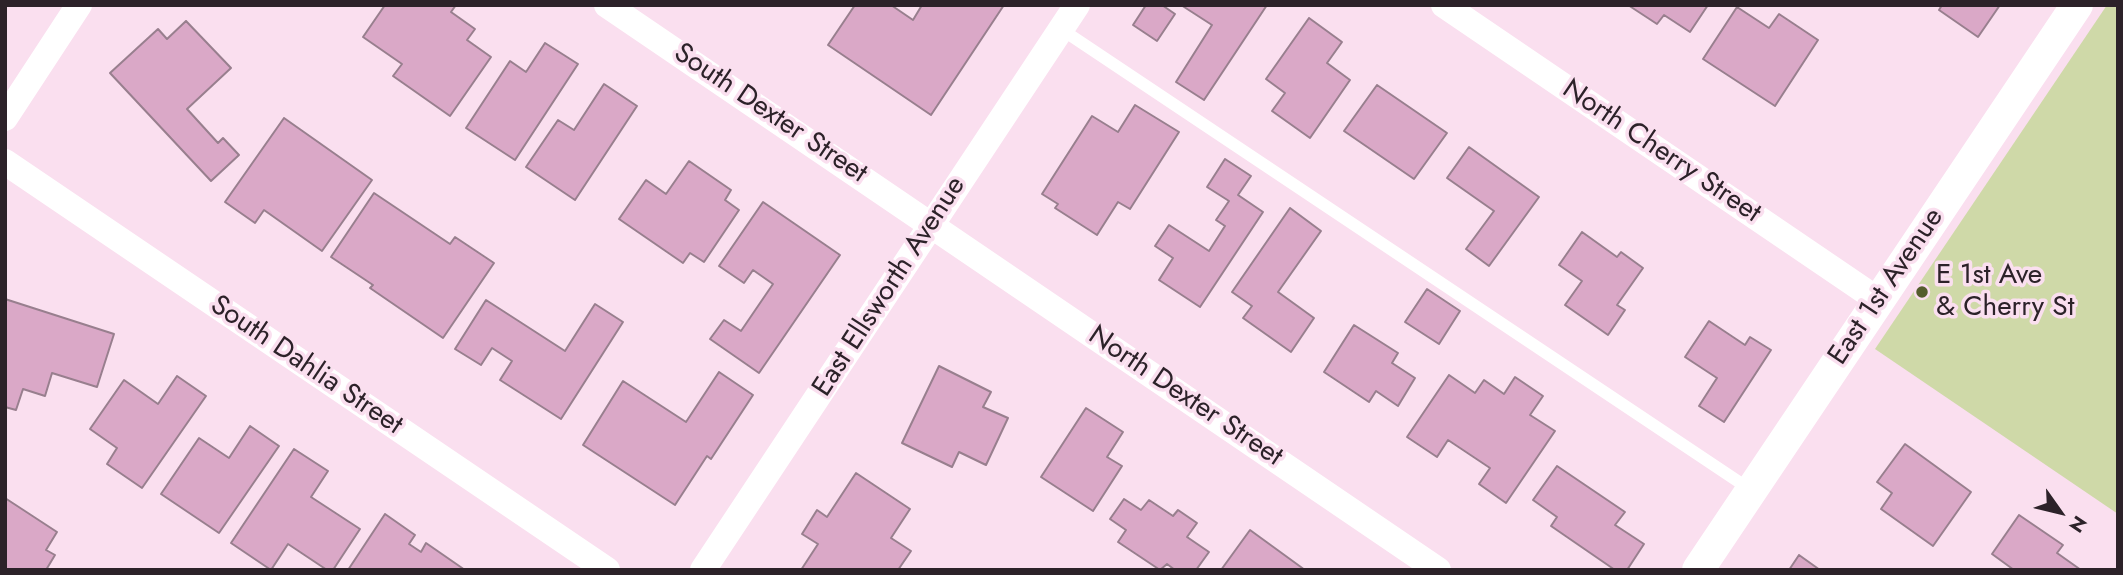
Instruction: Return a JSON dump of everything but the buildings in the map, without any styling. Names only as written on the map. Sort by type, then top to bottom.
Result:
[{"type":"street","points":[[5,118],[79,5]]},
{"type":"street","name":"South Dexter Street","points":[[607,5],[932,223]]},
{"type":"street","name":"East Ellsworth Avenue","points":[[703,570],[1077,5]]},
{"type":"street","name":"North Cherry Street","points":[[1444,5],[1878,300]]},
{"type":"street","name":"East 1st Avenue","points":[[1698,570],[2077,5]]},
{"type":"street","name":"South Dahlia Street","points":[[5,162],[607,570]]},
{"type":"street","name":"North Dexter Street","points":[[932,223],[1438,570]]},
{"type":"lane","points":[[1061,29],[1751,491]]},
{"type":"green space","points":[[2107,5],[2118,5],[2118,514],[1875,349]]},
{"type":"place","name":"E 1st Ave & Cherry St","points":[[1922,292]]}]
